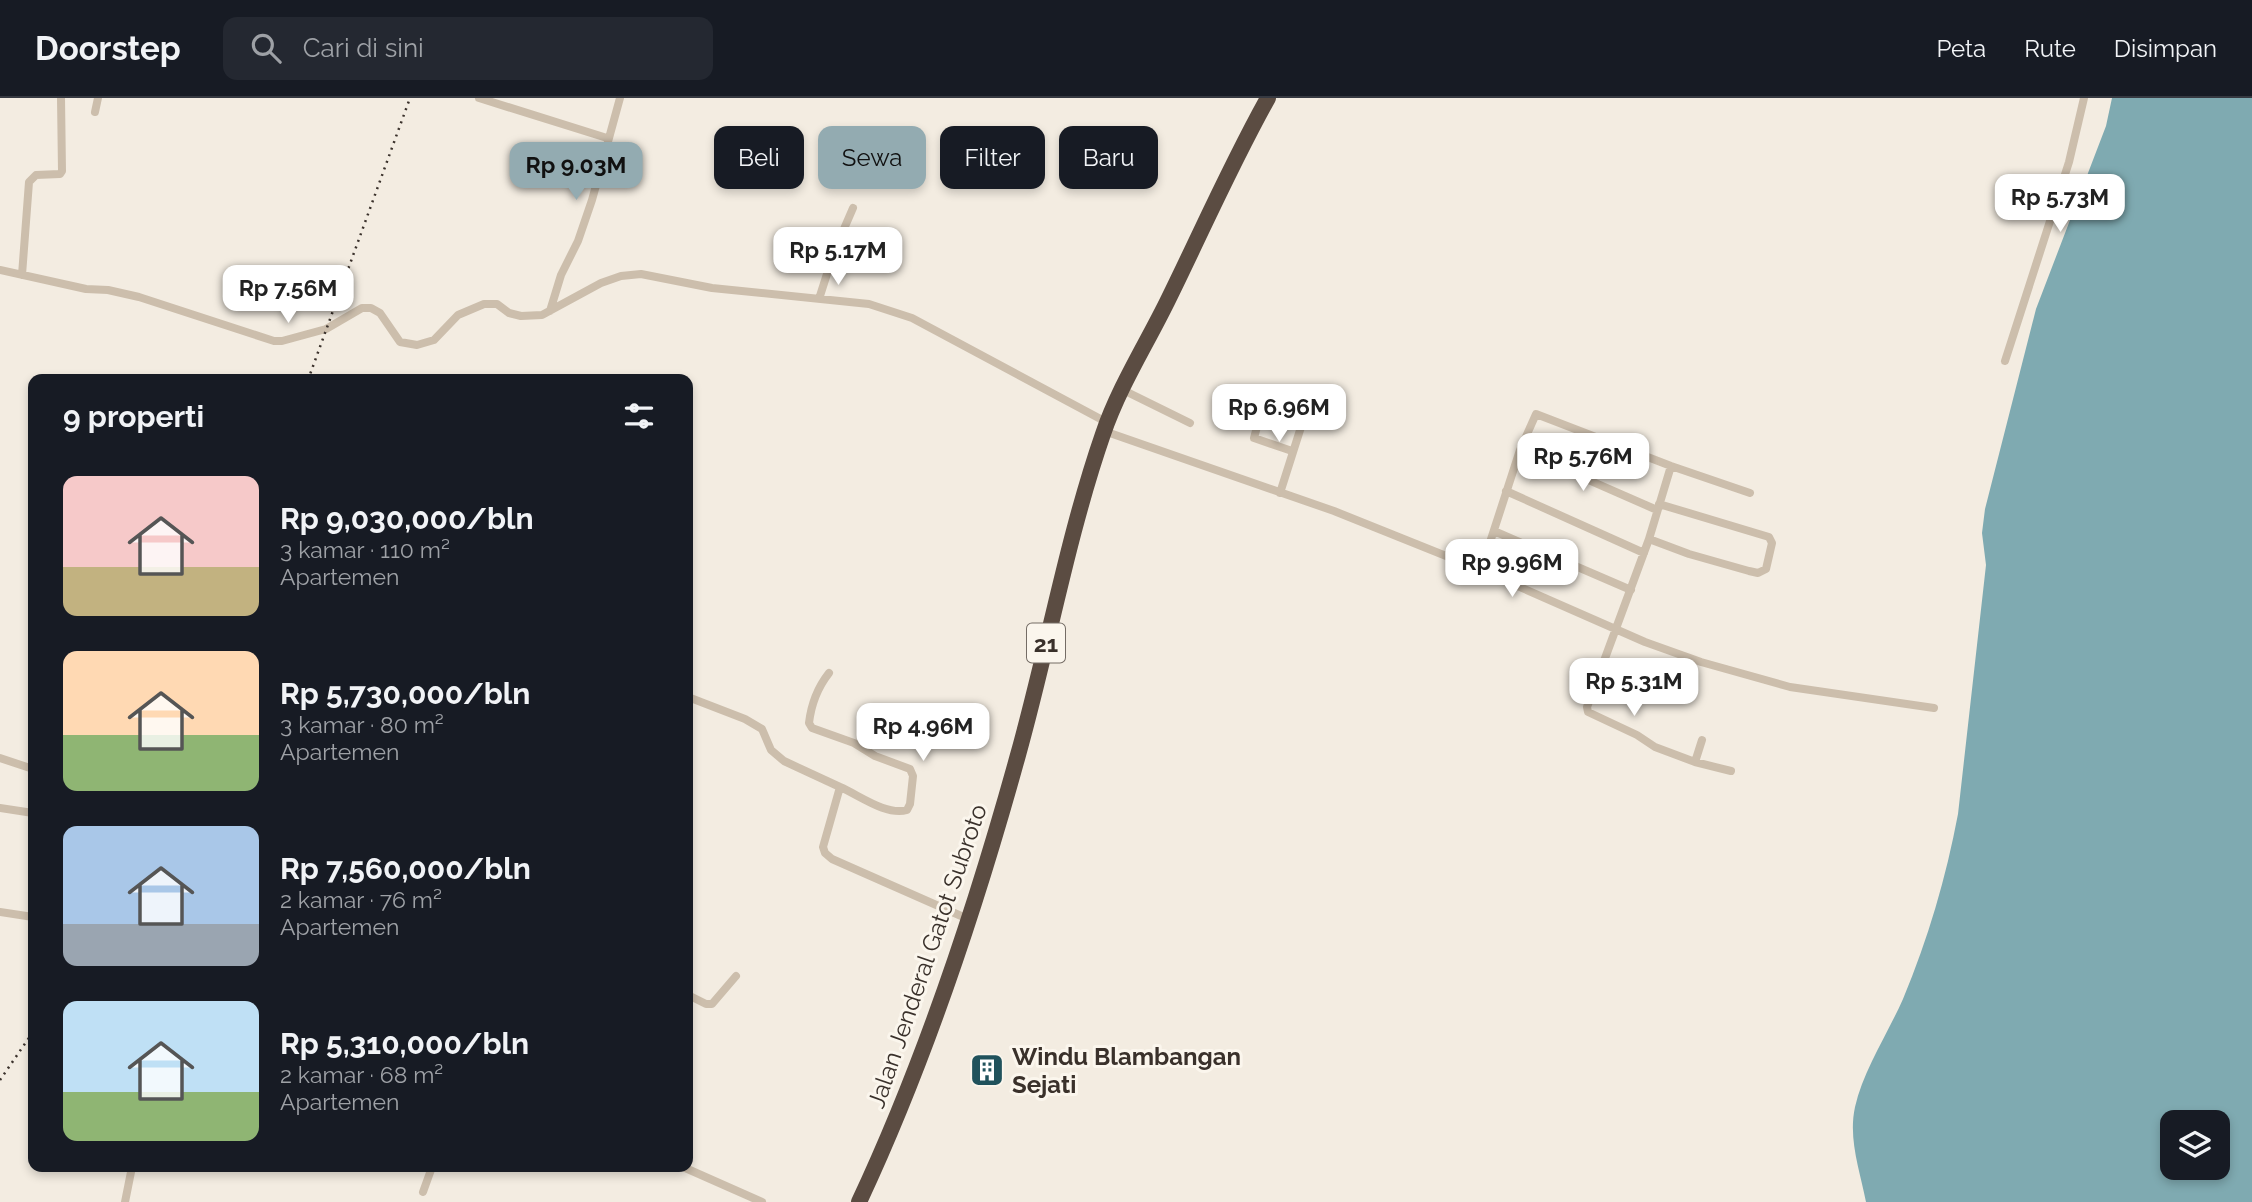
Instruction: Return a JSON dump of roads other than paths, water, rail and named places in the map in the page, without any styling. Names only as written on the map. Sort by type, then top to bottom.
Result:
[{"type":"highway","name":"Jalan Jenderal Gatot Subroto","points":[[859,1202],[911,1081],[968,919],[1018,755],[1069,553],[1106,427],[1121,389],[1268,98]]},
{"type":"street","points":[[22,275],[29,182],[36,176],[60,174],[62,171],[61,98]]},
{"type":"street","points":[[95,112],[98,98]]},
{"type":"street","points":[[479,98],[607,138]]},
{"type":"street","points":[[550,311],[561,275],[578,241],[592,200],[620,98]]},
{"type":"street","points":[[2005,361],[2069,162],[2084,98]]},
{"type":"street","points":[[819,299],[834,252],[853,208]]},
{"type":"street","points":[[0,270],[86,289],[108,290],[139,297],[282,341],[326,329],[362,309],[371,308],[380,313],[400,342],[417,345],[434,340],[458,315],[484,304],[497,304],[509,313],[521,316],[542,316],[601,283],[621,276],[641,274],[712,288],[869,304],[912,318],[1106,427],[1334,511],[1481,570],[1646,642],[1765,681],[1934,708]]},
{"type":"street","points":[[1121,389],[1190,423]]},
{"type":"street","points":[[1266,393],[1254,438],[1292,451]]},
{"type":"street","points":[[1280,493],[1308,405]]},
{"type":"street","points":[[1481,570],[1533,415],[1540,414],[1671,466],[1750,493]]},
{"type":"street","points":[[1520,450],[1658,507],[1769,537],[1772,543],[1766,569],[1758,573],[1649,539]]},
{"type":"street","points":[[1671,466],[1649,539],[1587,707],[1588,712],[1637,735],[1648,744],[1695,762],[1731,771]]},
{"type":"street","points":[[1506,491],[1644,553]]},
{"type":"street","points":[[1493,531],[1631,590]]},
{"type":"street","points":[[693,699],[745,719],[762,729],[771,750],[785,761],[887,809],[900,812],[907,810],[910,804],[910,769],[874,756],[854,743],[813,728],[809,723],[821,684],[829,673]]},
{"type":"street","points":[[1695,762],[1702,740]]},
{"type":"street","points":[[0,758],[28,767]]},
{"type":"street","points":[[840,787],[823,847],[825,853],[832,859],[968,919]]},
{"type":"street","points":[[0,808],[28,812]]},
{"type":"street","points":[[0,912],[28,916]]},
{"type":"street","points":[[693,998],[712,1004],[736,976]]},
{"type":"street","points":[[693,1171],[762,1202]]},
{"type":"street","points":[[125,1202],[131,1172]]},
{"type":"street","points":[[423,1192],[430,1172]]},
{"type":"water","points":[[2112,98],[2252,98],[2252,1202],[1866,1202],[1854,1143],[1855,1107],[1864,1080],[1903,999],[1920,954],[1942,885],[1953,838],[1986,565],[1982,533],[1985,509],[2036,309],[2106,126]]},
{"type":"railway","points":[[310,374],[410,98]]},
{"type":"railway","points":[[0,1080],[28,1039]]},
{"type":"place","name":"Windu Blambangan Sejati","points":[[987,1070]]}]
